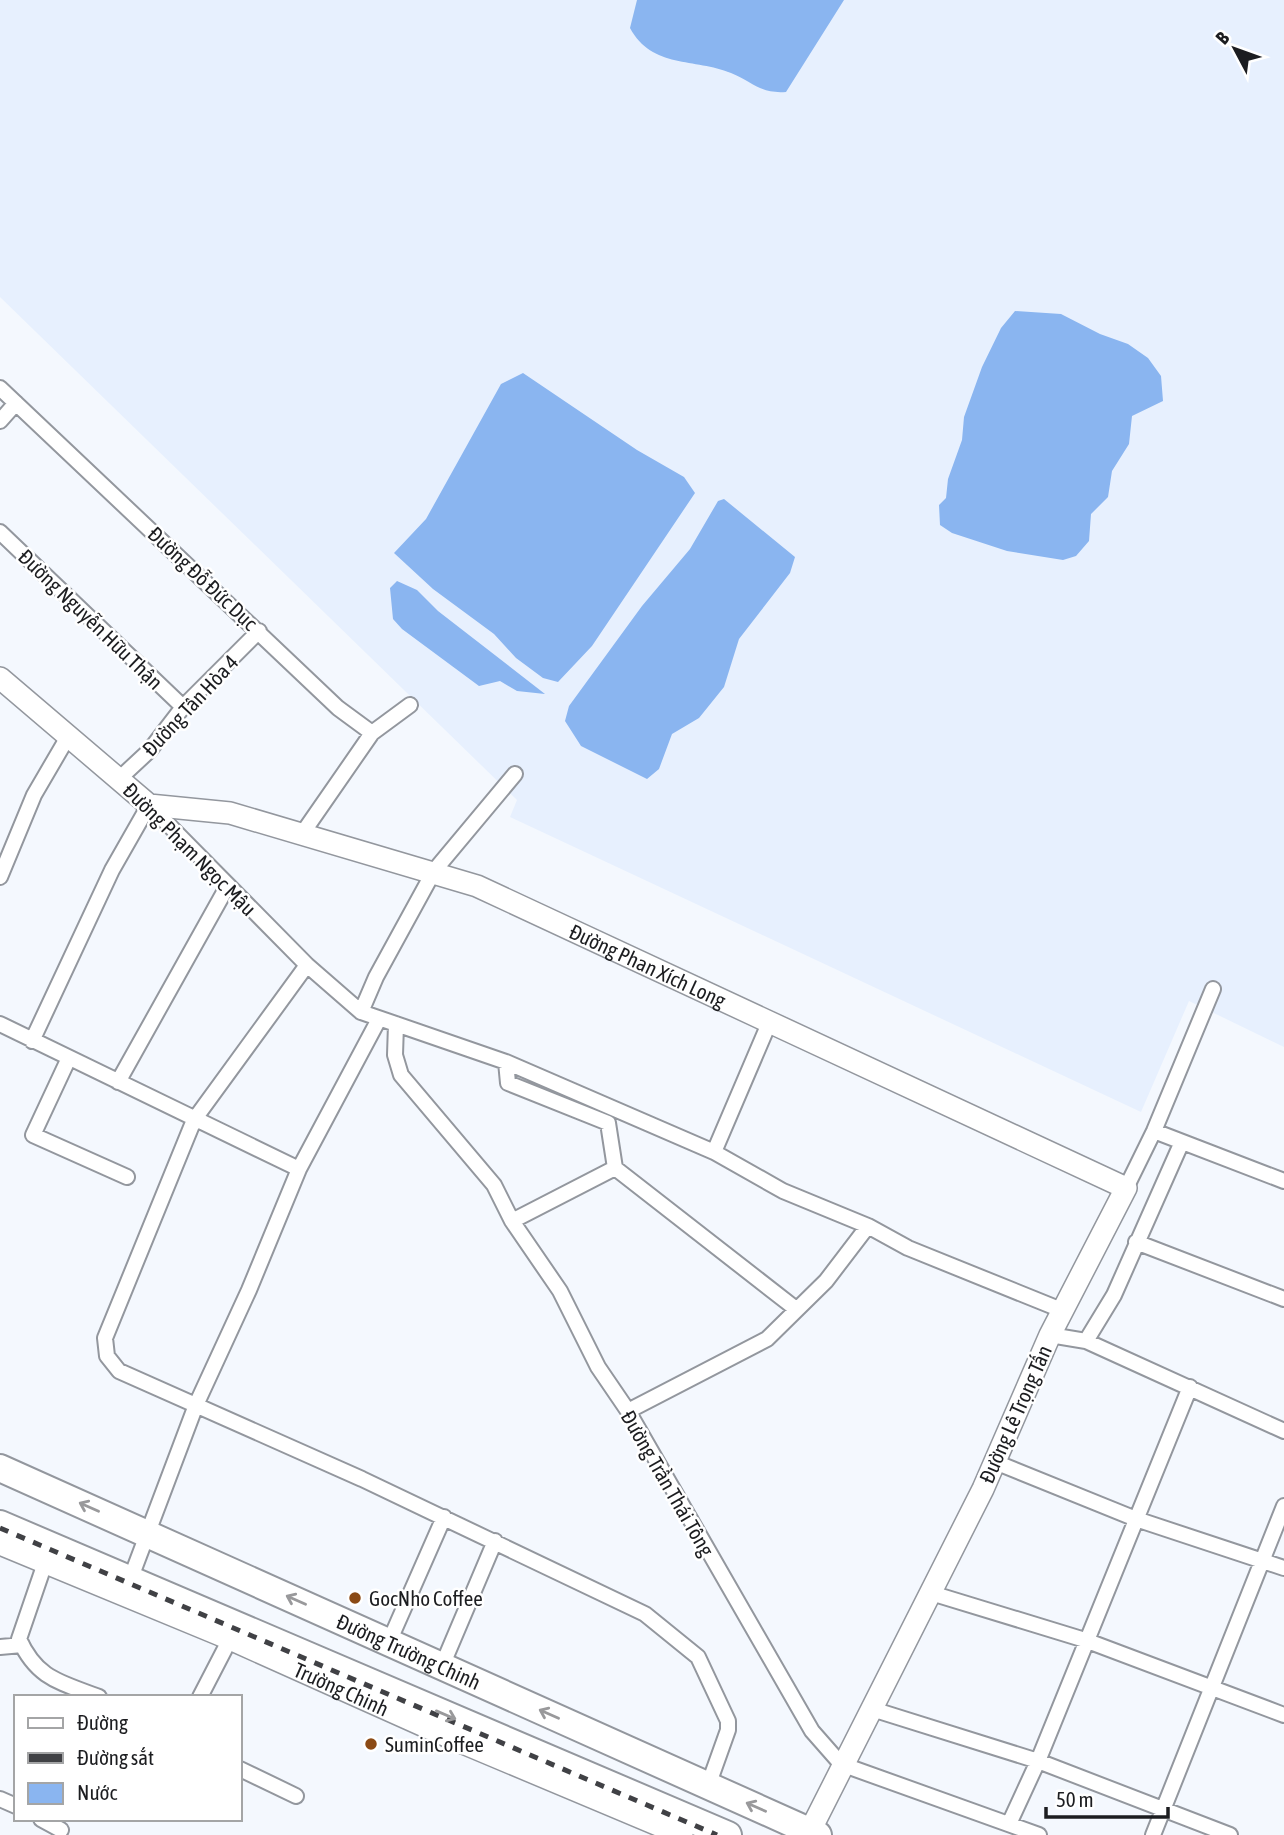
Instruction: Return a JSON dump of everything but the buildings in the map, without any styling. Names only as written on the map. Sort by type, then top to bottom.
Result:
[{"type":"highway","name":"Đường Trường Chinh","points":[[0,1468],[812,1834]]},
{"type":"highway","name":"Đường Trường Chinh","points":[[0,1524],[728,1835]]},
{"type":"street","name":"Đường Đỗ Đức Dục","points":[[0,388],[260,631],[338,708],[372,733]]},
{"type":"street","points":[[0,421],[16,403]]},
{"type":"street","name":"Đường Nguyễn Hữu Thận","points":[[0,532],[183,707]]},
{"type":"street","name":"Đường Tân Hòa 4","points":[[120,778],[150,750],[183,707],[260,631]]},
{"type":"street","name":"Đường Phạm Ngọc Mậu","points":[[0,678],[149,804],[227,887],[307,965],[361,1012],[506,1062],[714,1152],[783,1192],[868,1226],[908,1248],[1064,1311]]},
{"type":"street","points":[[302,834],[372,733],[410,705]]},
{"type":"street","points":[[0,877],[34,794],[69,735]]},
{"type":"street","points":[[361,1012],[376,977],[434,871],[515,774]]},
{"type":"street","points":[[32,1041],[112,870],[149,804]]},
{"type":"street","name":"Đường Phan Xích Long","points":[[149,804],[230,813],[434,871],[477,886],[1126,1188]]},
{"type":"street","points":[[118,1082],[227,887]]},
{"type":"street","points":[[307,965],[194,1120],[105,1338],[107,1356],[119,1371],[444,1517],[645,1614],[698,1657],[728,1721],[728,1730],[708,1786]]},
{"type":"street","name":"Đường Lê Trọng Tấn","points":[[812,1834],[841,1764],[931,1592],[995,1462],[1050,1335],[1154,1131],[1213,989]]},
{"type":"street","points":[[130,1580],[196,1405],[249,1290],[299,1169],[379,1019]]},
{"type":"street","points":[[714,1152],[771,1021]]},
{"type":"street","points":[[0,1024],[68,1060],[299,1169]]},
{"type":"street","name":"Đường Trần Thái Tông","points":[[396,1024],[395,1055],[401,1075],[494,1185],[512,1221],[560,1291],[598,1367],[628,1411],[804,1721],[841,1764],[1040,1835]]},
{"type":"street","points":[[68,1060],[33,1135],[127,1177]]},
{"type":"street","points":[[506,1062],[508,1083],[608,1123],[615,1168],[796,1309]]},
{"type":"street","points":[[1154,1131],[1181,1144],[1284,1181]]},
{"type":"street","points":[[1086,1341],[1114,1294],[1181,1144]]},
{"type":"street","points":[[512,1221],[615,1168]]},
{"type":"street","points":[[628,1411],[767,1339],[826,1281],[868,1226]]},
{"type":"street","points":[[1136,1242],[1284,1299]]},
{"type":"street","points":[[1050,1335],[1086,1341],[1284,1431]]},
{"type":"street","points":[[1009,1824],[1038,1761],[1190,1387]]},
{"type":"street","points":[[995,1462],[1136,1519],[1284,1568]]},
{"type":"street","points":[[1153,1835],[1284,1506]]},
{"type":"street","points":[[389,1642],[444,1517]]},
{"type":"street","points":[[442,1666],[495,1541]]},
{"type":"street","name":"Trường Chinh","points":[[0,1545],[230,1639],[459,1741],[682,1835]]},
{"type":"street","points":[[45,1563],[19,1639],[27,1658],[41,1673],[94,1695]]},
{"type":"street","points":[[931,1592],[1085,1640],[1284,1715]]},
{"type":"street","points":[[201,1695],[230,1639]]},
{"type":"street","points":[[0,1647],[22,1645]]},
{"type":"street","points":[[872,1709],[1038,1761],[1230,1835]]},
{"type":"street","points":[[242,1770],[296,1796]]},
{"type":"street","points":[[46,1821],[62,1828]]},
{"type":"shaded area","points":[[0,0],[1284,0],[1284,1047],[1189,1001],[1141,1112],[510,817],[517,800],[0,297]]},
{"type":"water","points":[[637,0],[844,0],[786,92],[777,92],[763,89],[717,68],[675,60],[650,50],[630,28]]},
{"type":"water","points":[[1015,311],[1061,314],[1100,334],[1128,344],[1148,358],[1161,376],[1163,401],[1132,416],[1129,444],[1112,471],[1108,497],[1091,514],[1089,541],[1076,556],[1063,560],[1007,551],[952,533],[940,525],[939,505],[946,498],[948,479],[962,440],[964,417],[982,367],[1001,328]]},
{"type":"water","points":[[523,373],[637,450],[684,477],[695,493],[592,646],[558,682],[543,678],[516,658],[494,634],[433,589],[394,553],[426,519],[501,384]]},
{"type":"water","points":[[724,499],[795,557],[790,573],[739,639],[724,687],[699,718],[672,734],[659,769],[647,779],[581,746],[565,721],[569,706],[642,606],[690,549],[718,501]]},
{"type":"water","points":[[397,581],[417,590],[438,611],[545,694],[517,691],[500,681],[479,686],[402,629],[393,619],[390,588]]},
{"type":"railway","points":[[0,1528],[717,1835]]},
{"type":"place","name":"GocNho Coffee","points":[[355,1598]]},
{"type":"place","name":"SuminCoffee","points":[[371,1744]]}]
